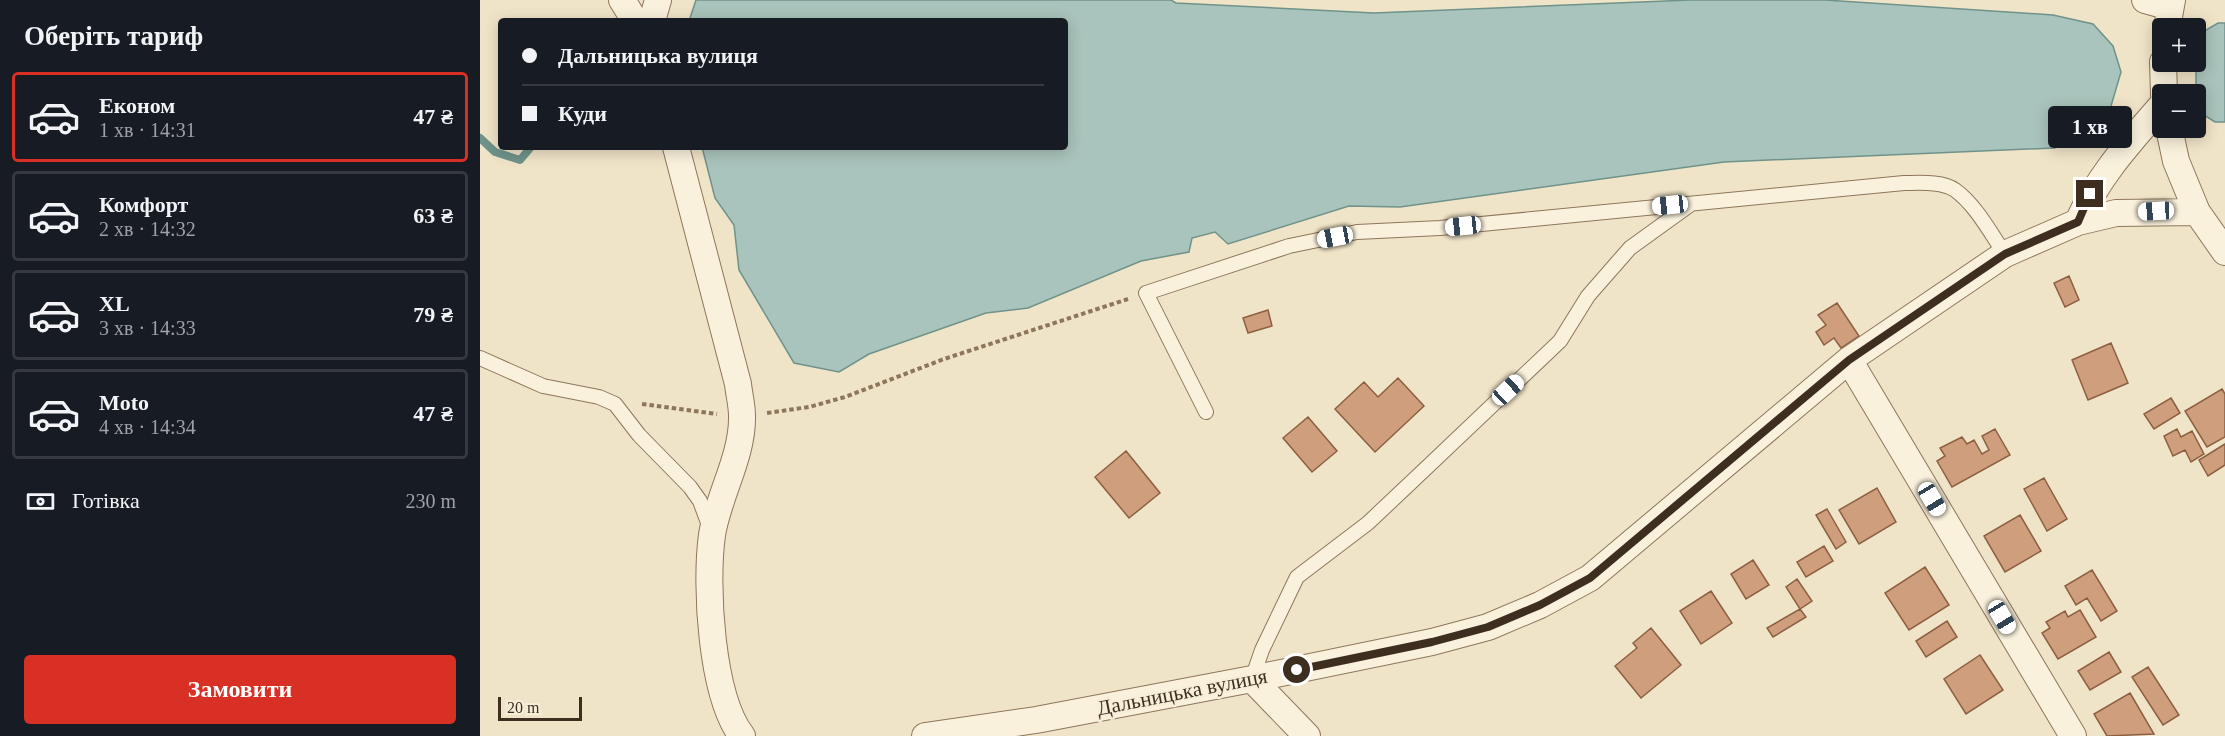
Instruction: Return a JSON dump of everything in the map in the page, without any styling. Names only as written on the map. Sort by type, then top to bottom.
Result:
[{"type":"street","points":[[622,0],[633,18]]},
{"type":"street","points":[[653,18],[658,0]]},
{"type":"street","points":[[2145,0],[2170,12]]},
{"type":"street","points":[[2078,222],[2090,194],[2108,168],[2152,117]]},
{"type":"street","points":[[2171,138],[2176,161],[2197,212],[2225,252]]},
{"type":"street","points":[[677,150],[738,384],[742,416],[739,439],[712,535],[710,603],[714,652],[725,699],[735,727],[742,736]]},
{"type":"street","name":"Дальницька вулиця","points":[[925,736],[1036,720],[1252,679],[1432,642],[1488,627],[1540,605],[1590,578],[1849,360],[2005,254],[2078,222],[2116,213],[2197,212]]},
{"type":"street","points":[[1849,360],[2073,736]]},
{"type":"street","points":[[1252,679],[1307,736]]},
{"type":"lane","points":[[1206,412],[1146,294],[1289,246],[1357,232],[1440,228],[1693,202],[1904,183],[1932,183],[1955,190],[1977,214],[2005,254]]},
{"type":"lane","points":[[1252,679],[1262,650],[1298,577],[1368,523],[1560,341],[1588,296],[1630,248],[1693,202]]},
{"type":"lane","points":[[480,358],[543,386],[599,397],[615,404],[639,435],[690,487],[700,501],[712,535]]},
{"type":"path","points":[[615,404],[628,402],[742,416],[808,407],[845,397],[944,359],[1146,294]]},
{"type":"water","points":[[696,0],[1171,0],[1176,3],[1374,13],[1690,0],[1825,0],[2053,15],[2093,24],[2113,46],[2121,72],[2109,113],[2090,137],[2054,148],[1724,162],[1400,207],[1349,206],[1228,244],[1215,232],[1192,238],[1189,252],[1141,261],[1028,308],[986,313],[869,354],[839,372],[794,363],[739,270],[734,225],[715,198],[703,150],[1068,150],[1068,18],[690,18]]},
{"type":"water","points":[[2218,23],[2225,23],[2225,122],[2215,122],[2206,116],[2206,84],[2196,84],[2196,72],[2206,72],[2206,30]]},
{"type":"building","points":[[2069,276],[2079,300],[2065,307],[2054,283]]},
{"type":"building","points":[[1837,303],[1859,336],[1841,348],[1834,338],[1824,345],[1816,332],[1826,325],[1818,315]]},
{"type":"building","points":[[1268,310],[1272,326],[1248,333],[1243,318]]},
{"type":"building","points":[[2111,343],[2128,383],[2088,400],[2072,360]]},
{"type":"building","points":[[1398,378],[1424,406],[1375,452],[1335,409],[1364,382],[1378,397]]},
{"type":"building","points":[[2222,389],[2225,394],[2225,437],[2207,447],[2185,411]]},
{"type":"building","points":[[2171,398],[2180,413],[2154,429],[2144,414]]},
{"type":"building","points":[[1308,417],[1337,451],[1312,472],[1283,438]]},
{"type":"building","points":[[1995,429],[2010,455],[1952,487],[1937,461],[1945,456],[1940,448],[1962,437],[1967,444],[1974,440],[1982,454],[1989,450],[1982,436]]},
{"type":"building","points":[[2177,429],[2181,437],[2192,431],[2204,454],[2191,462],[2185,450],[2173,456],[2164,436]]},
{"type":"building","points":[[2225,444],[2225,465],[2208,476],[2199,460]]},
{"type":"building","points":[[1126,451],[1160,493],[1129,518],[1095,477]]},
{"type":"building","points":[[2044,478],[2067,519],[2047,531],[2024,489]]},
{"type":"building","points":[[1877,488],[1896,522],[1859,544],[1839,510]]},
{"type":"building","points":[[1827,509],[1846,542],[1836,549],[1816,515]]},
{"type":"building","points":[[2020,515],[2041,551],[2005,572],[1984,536]]},
{"type":"building","points":[[1824,546],[1833,561],[1806,577],[1797,562]]},
{"type":"building","points":[[1753,560],[1769,585],[1746,599],[1731,574]]},
{"type":"building","points":[[1925,567],[1949,605],[1909,630],[1885,593]]},
{"type":"building","points":[[2092,570],[2117,611],[2101,621],[2087,598],[2076,605],[2065,586]]},
{"type":"building","points":[[1797,579],[1812,601],[1800,609],[1786,587]]},
{"type":"building","points":[[1711,591],[1732,623],[1701,644],[1680,611]]},
{"type":"building","points":[[1800,609],[1806,617],[1773,637],[1767,628]]},
{"type":"building","points":[[2080,610],[2096,637],[2058,659],[2042,633],[2050,628],[2046,622],[2065,611],[2068,617]]},
{"type":"building","points":[[1947,621],[1957,637],[1926,657],[1916,641]]},
{"type":"building","points":[[1651,628],[1681,665],[1641,698],[1615,666],[1637,648],[1633,643]]},
{"type":"building","points":[[2109,652],[2121,672],[2090,690],[2078,671]]},
{"type":"building","points":[[1980,655],[2003,690],[1966,714],[1944,679]]},
{"type":"building","points":[[2148,667],[2179,715],[2163,725],[2132,677]]},
{"type":"building","points":[[2130,693],[2154,734],[2107,736],[2094,714]]},
{"type":"waterway","points":[[480,138],[495,152],[520,160],[528,150]]},
{"type":"route","points":[[1297,670],[1432,642],[1488,627],[1540,605],[1590,578],[1849,360],[2005,254],[2078,222],[2090,194]]}]
